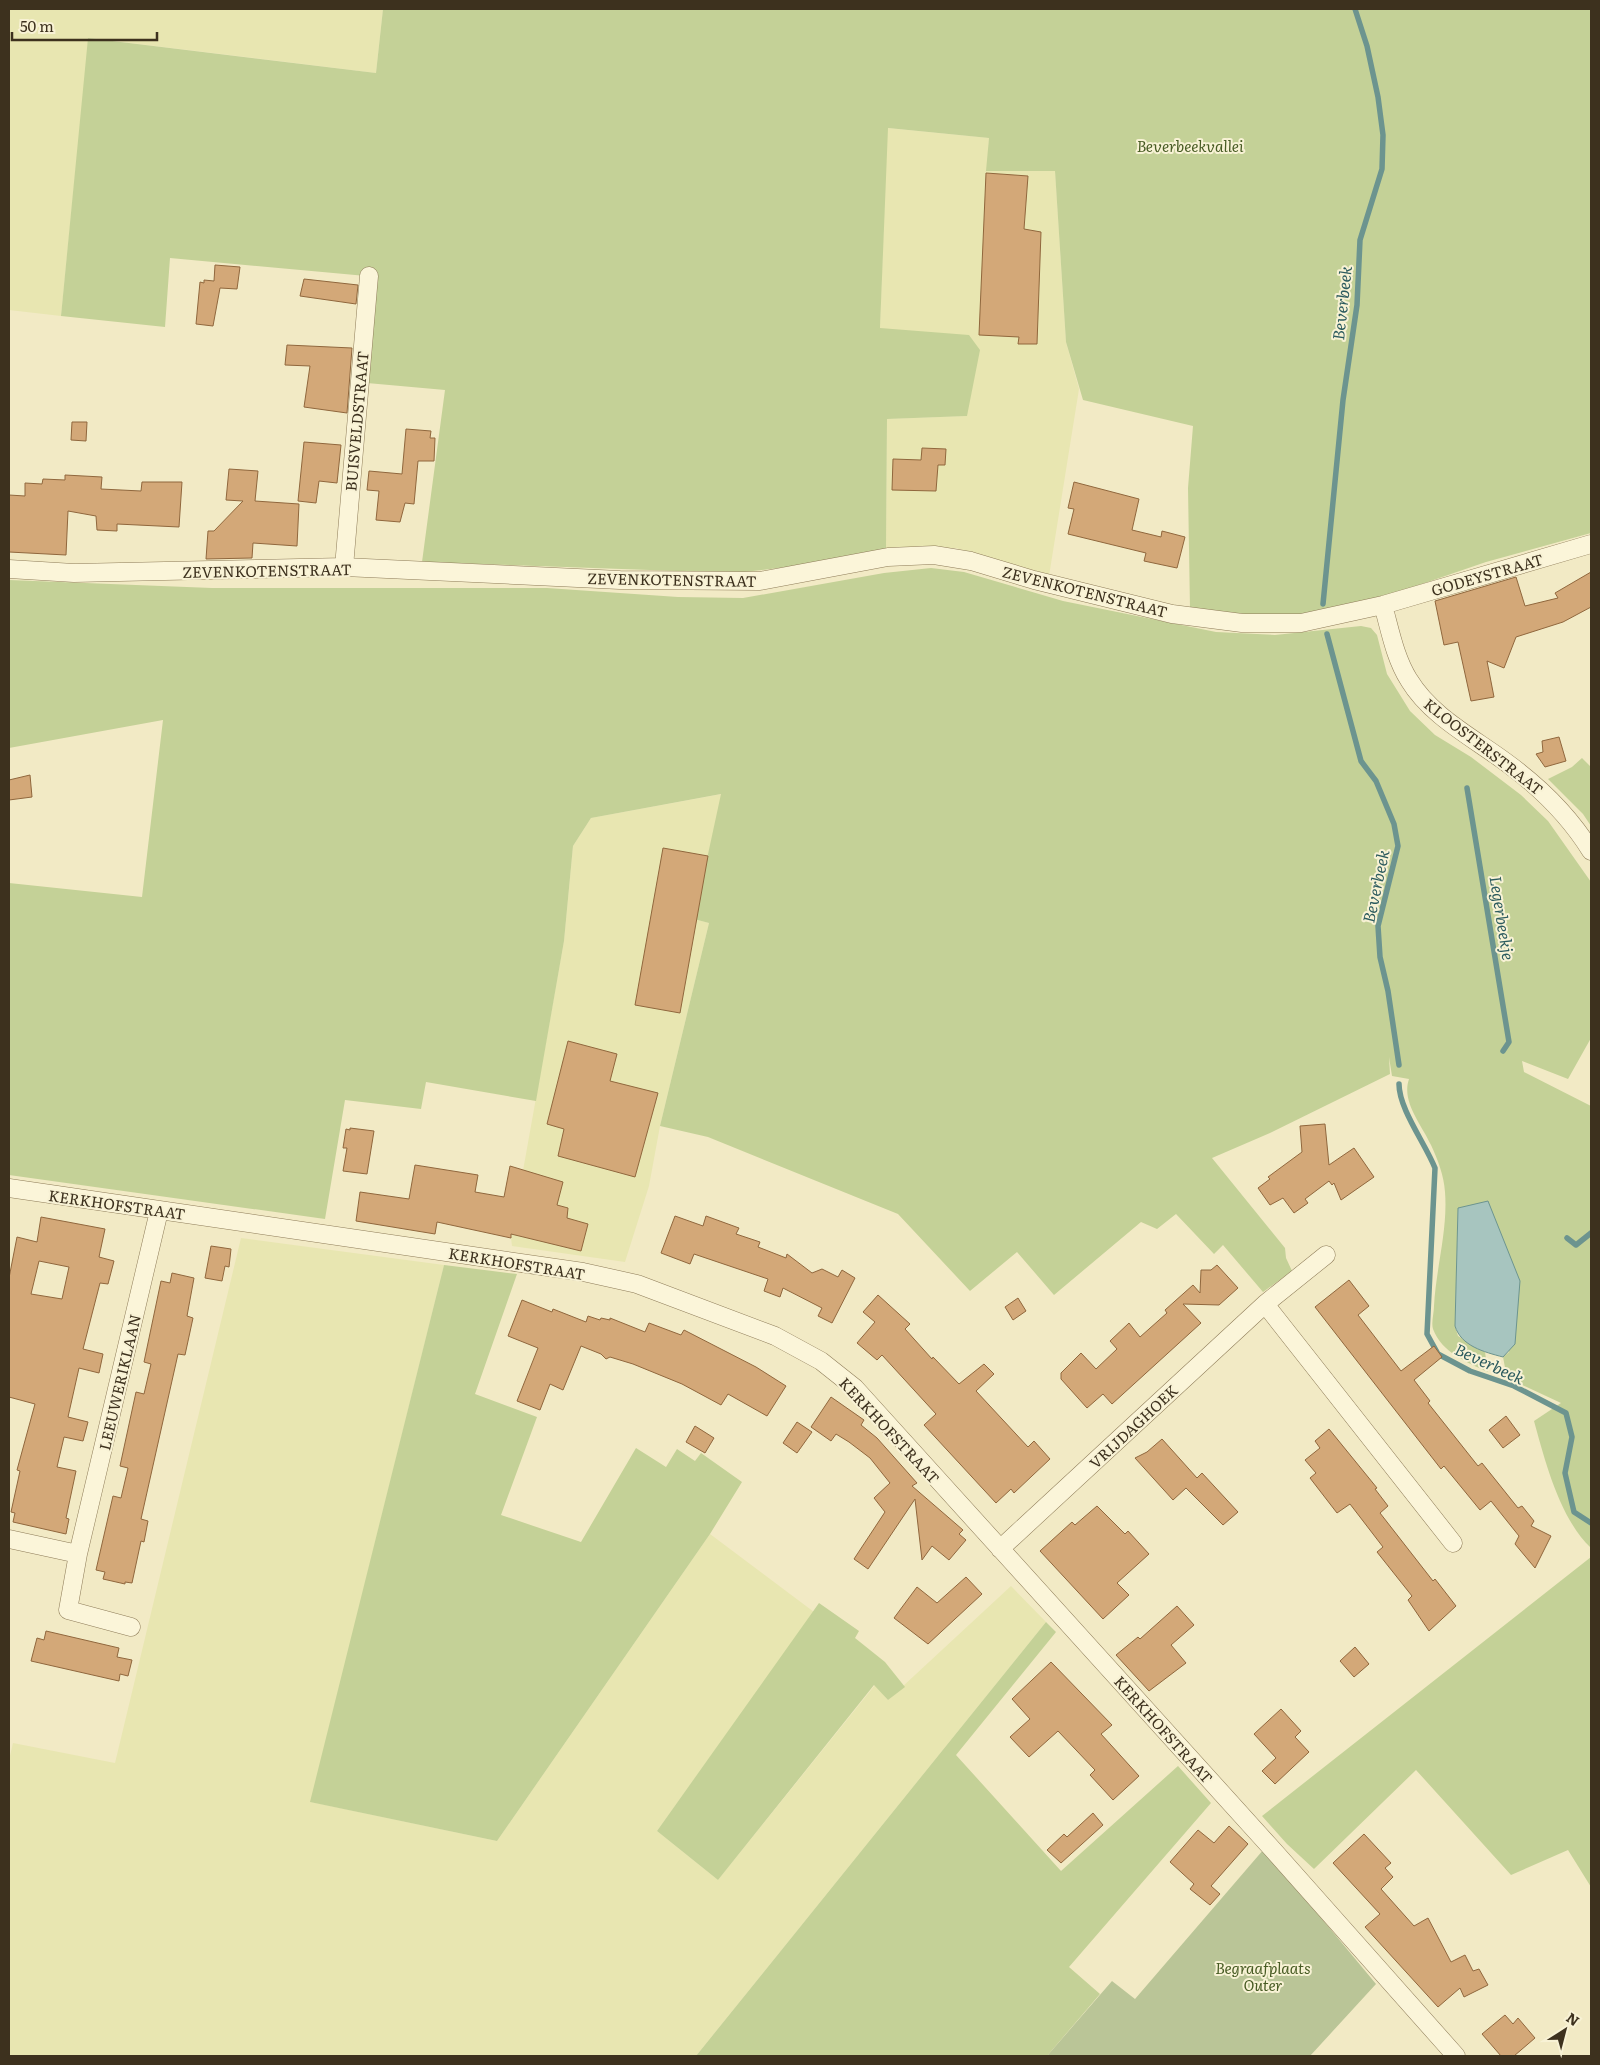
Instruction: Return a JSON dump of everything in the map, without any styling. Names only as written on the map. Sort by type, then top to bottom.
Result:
[{"type":"street","name":"BUISVELDSTRAAT","points":[[344,568],[369,276]]},
{"type":"street","name":"GODEYSTRAAT","points":[[1383,605],[1591,544]]},
{"type":"street","name":"ZEVENKOTENSTRAAT","points":[[9,569],[74,573],[344,568],[620,580],[760,582],[888,557],[934,555],[971,561],[1034,580],[1172,614],[1242,624],[1301,624],[1383,605]]},
{"type":"street","name":"KLOOSTERSTRAAT","points":[[1383,605],[1398,658],[1409,680],[1429,707],[1510,765],[1550,797],[1581,834],[1591,851]]},
{"type":"street","name":"KERKHOFSTRAAT","points":[[9,1188],[583,1272],[638,1284],[775,1336],[821,1361],[855,1388],[1274,1851],[1456,2056]]},
{"type":"street","name":"LEEUWERIKLAAN","points":[[131,1627],[68,1610],[78,1554],[159,1211]]},
{"type":"street","name":"VRIJDAGHOEK","points":[[1000,1549],[1265,1304],[1326,1256]]},
{"type":"street","points":[[1265,1304],[1453,1542]]},
{"type":"street","points":[[9,1539],[78,1554]]},
{"type":"shaded area","points":[[9,9],[383,9],[376,73],[89,38],[61,316],[9,310]]},
{"type":"shaded area","points":[[887,128],[989,138],[987,171],[1055,170],[1066,342],[1079,389],[1049,576],[956,548],[886,550],[887,419],[967,416],[880,328]]},
{"type":"shaded area","points":[[722,794],[694,919],[709,923],[660,1126],[649,1186],[625,1262],[512,1246],[511,1238],[564,941],[573,846],[591,818]]},
{"type":"shaded area","points":[[241,1238],[444,1265],[311,1802],[497,1841],[710,1534],[814,1612],[657,1831],[718,1880],[875,1685],[888,1700],[1011,1586],[1046,1622],[696,2056],[9,2056],[9,1760],[13,1743],[115,1763]]},
{"type":"green space","name":"Beverbeekvallei","points":[[383,9],[1591,9],[1591,533],[1486,562],[1349,609],[1304,616],[1245,614],[1190,609],[1188,488],[1193,426],[1083,400],[1066,342],[1055,171],[986,171],[989,138],[888,128],[880,328],[969,335],[980,350],[967,416],[887,419],[886,550],[787,567],[735,573],[422,562],[445,390],[367,383],[377,277],[170,258],[165,327],[61,316],[88,38],[376,73]]},
{"type":"green space","points":[[931,568],[964,572],[1063,601],[1216,632],[1275,635],[1361,626],[1371,628],[1377,635],[1387,674],[1410,711],[1435,735],[1471,757],[1521,795],[1548,821],[1591,882],[1591,1038],[1568,1079],[1522,1061],[1524,1072],[1591,1106],[1591,1548],[1580,1536],[1562,1506],[1534,1421],[1561,1403],[1507,1378],[1503,1357],[1509,1352],[1458,1208],[1455,1326],[1458,1336],[1485,1352],[1488,1372],[1449,1351],[1442,1344],[1433,1329],[1435,1292],[1445,1220],[1444,1186],[1436,1156],[1410,1105],[1407,1088],[1409,1079],[1392,1076],[1389,1057],[1390,1074],[1270,1133],[1212,1158],[1285,1248],[1286,1258],[1292,1271],[1263,1292],[1223,1245],[1214,1254],[1176,1214],[1157,1229],[1141,1222],[1054,1295],[1017,1252],[970,1291],[898,1214],[708,1137],[660,1126],[709,923],[694,919],[721,794],[591,818],[573,846],[564,941],[536,1101],[426,1082],[421,1109],[345,1100],[325,1219],[9,1175],[9,883],[142,897],[163,720],[9,748],[9,580],[212,588],[547,588],[678,597],[743,598],[884,573]]},
{"type":"green space","points":[[1582,758],[1591,767],[1591,826],[1583,814],[1548,779],[1572,767]]},
{"type":"green space","points":[[444,1265],[517,1274],[475,1394],[537,1417],[501,1515],[581,1542],[636,1448],[666,1467],[677,1449],[695,1461],[701,1453],[742,1482],[710,1534],[497,1841],[310,1802]]},
{"type":"green space","points":[[1591,1557],[1591,1887],[1568,1850],[1511,1875],[1416,1770],[1314,1869],[1287,1844],[1262,1816]]},
{"type":"green space","points":[[819,1603],[859,1631],[855,1638],[885,1662],[905,1687],[888,1700],[874,1685],[718,1880],[657,1831]]},
{"type":"green space","points":[[1046,1622],[1056,1632],[956,1755],[1061,1871],[1178,1766],[1211,1803],[1069,1967],[1100,1994],[1047,2056],[696,2056]]},
{"type":"green space","name":"Begraafplaats Outer","points":[[1264,1849],[1376,1984],[1310,2056],[1047,2056],[1112,1981],[1135,1999]]},
{"type":"water","points":[[1488,1201],[1520,1281],[1515,1344],[1503,1357],[1474,1347],[1462,1339],[1455,1326],[1458,1208]]},
{"type":"building","points":[[986,173],[1028,176],[1024,229],[1041,232],[1037,344],[1018,344],[1019,337],[979,335]]},
{"type":"building","points":[[215,265],[240,267],[237,289],[220,288],[213,326],[196,324],[200,282],[204,283],[204,280],[214,281]]},
{"type":"building","points":[[304,279],[358,285],[356,304],[300,296]]},
{"type":"building","points":[[287,345],[352,348],[347,413],[304,407],[310,366],[285,365]]},
{"type":"building","points":[[72,422],[87,422],[86,441],[71,440]]},
{"type":"building","points":[[406,429],[431,431],[430,438],[435,438],[434,461],[418,461],[414,504],[405,503],[400,522],[376,520],[379,491],[367,490],[369,471],[402,474]]},
{"type":"building","points":[[304,442],[341,445],[337,483],[319,481],[316,503],[298,501]]},
{"type":"building","points":[[922,448],[946,449],[945,465],[938,465],[936,491],[892,490],[893,459],[921,460]]},
{"type":"building","points":[[229,469],[258,471],[255,501],[299,504],[297,546],[253,543],[252,558],[206,559],[208,531],[214,531],[243,501],[226,500]]},
{"type":"building","points":[[65,475],[102,477],[101,489],[141,491],[142,482],[182,482],[179,527],[117,524],[117,531],[97,530],[96,516],[68,511],[66,555],[9,552],[9,495],[25,496],[25,483],[42,484],[43,479],[65,480]]},
{"type":"building","points":[[1074,482],[1139,499],[1132,530],[1161,537],[1162,531],[1185,537],[1177,568],[1144,561],[1146,553],[1068,534],[1074,509],[1068,508]]},
{"type":"building","points":[[1591,572],[1591,607],[1563,622],[1516,637],[1504,668],[1487,661],[1494,697],[1471,701],[1458,642],[1444,645],[1435,601],[1516,577],[1525,606],[1558,598],[1555,593]]},
{"type":"building","points":[[1559,737],[1566,761],[1545,767],[1536,754],[1543,752],[1542,741]]},
{"type":"building","points":[[30,775],[32,797],[9,800],[9,780]]},
{"type":"building","points":[[663,848],[708,856],[680,1013],[635,1005]]},
{"type":"building","points":[[568,1041],[617,1054],[610,1081],[658,1093],[635,1177],[558,1156],[564,1129],[547,1124]]},
{"type":"building","points":[[1325,1124],[1329,1165],[1354,1148],[1374,1177],[1341,1200],[1334,1183],[1332,1185],[1329,1181],[1305,1199],[1308,1203],[1294,1213],[1283,1198],[1270,1205],[1258,1188],[1270,1179],[1268,1177],[1302,1152],[1300,1126]]},
{"type":"building","points":[[350,1128],[374,1131],[367,1174],[343,1171],[347,1148],[343,1148],[346,1129],[350,1130]]},
{"type":"building","points":[[415,1165],[478,1175],[475,1192],[504,1197],[510,1166],[563,1182],[557,1205],[568,1208],[567,1218],[588,1224],[581,1251],[511,1234],[511,1238],[437,1222],[435,1234],[356,1221],[360,1192],[409,1199]]},
{"type":"building","points":[[675,1216],[703,1226],[706,1216],[739,1228],[736,1234],[760,1242],[758,1247],[786,1258],[787,1254],[812,1273],[822,1269],[838,1277],[842,1270],[855,1278],[832,1323],[818,1316],[822,1308],[783,1288],[780,1297],[764,1291],[768,1279],[694,1254],[690,1264],[661,1253]]},
{"type":"building","points":[[41,1217],[105,1229],[99,1257],[114,1261],[108,1284],[100,1283],[83,1349],[103,1354],[99,1373],[79,1368],[68,1417],[88,1422],[83,1441],[64,1437],[57,1467],[76,1471],[66,1518],[69,1519],[66,1534],[13,1522],[15,1513],[11,1512],[20,1471],[17,1470],[35,1404],[9,1397],[9,1278],[17,1237],[37,1242]],"holes":[[[39,1261],[69,1267],[62,1299],[31,1294]]]},
{"type":"building","points":[[211,1246],[231,1249],[229,1267],[225,1266],[222,1281],[205,1278]]},
{"type":"building","points":[[1217,1265],[1238,1288],[1219,1305],[1183,1304],[1201,1323],[1112,1404],[1103,1394],[1087,1408],[1061,1379],[1061,1373],[1081,1353],[1096,1369],[1117,1349],[1110,1341],[1129,1323],[1140,1337],[1167,1313],[1165,1310],[1193,1285],[1200,1293],[1201,1270],[1211,1270]]},
{"type":"building","points":[[172,1273],[194,1278],[187,1316],[193,1318],[185,1355],[178,1354],[141,1519],[148,1521],[144,1542],[141,1541],[132,1583],[125,1582],[125,1584],[103,1579],[105,1572],[96,1570],[113,1496],[121,1498],[128,1468],[120,1466],[136,1392],[144,1394],[151,1364],[144,1362],[161,1281],[170,1283]]},
{"type":"building","points":[[1349,1280],[1369,1306],[1358,1315],[1401,1371],[1434,1346],[1442,1357],[1414,1380],[1430,1401],[1428,1403],[1478,1466],[1482,1463],[1518,1508],[1522,1506],[1534,1521],[1531,1526],[1551,1536],[1535,1568],[1515,1544],[1519,1536],[1491,1501],[1480,1510],[1444,1466],[1441,1469],[1315,1307]]},
{"type":"building","points":[[878,1295],[910,1324],[905,1329],[932,1359],[933,1357],[959,1384],[984,1364],[994,1374],[976,1391],[1028,1447],[1034,1441],[1050,1459],[1014,1493],[1011,1489],[996,1503],[924,1425],[936,1414],[882,1355],[877,1360],[857,1343],[875,1322],[863,1312]]},
{"type":"building","points":[[1018,1298],[1026,1311],[1013,1320],[1005,1307]]},
{"type":"building","points":[[522,1300],[552,1312],[553,1309],[586,1322],[588,1316],[600,1320],[601,1318],[610,1320],[610,1318],[645,1332],[649,1323],[681,1335],[684,1330],[756,1367],[786,1386],[767,1416],[728,1394],[721,1405],[682,1384],[633,1364],[610,1357],[606,1359],[601,1354],[581,1346],[563,1390],[550,1384],[540,1410],[517,1401],[538,1348],[508,1336]]},
{"type":"building","points":[[831,1397],[864,1420],[861,1425],[877,1438],[917,1483],[912,1486],[963,1530],[959,1534],[966,1540],[949,1560],[932,1546],[922,1560],[915,1499],[868,1569],[854,1559],[885,1512],[874,1498],[890,1483],[870,1458],[849,1442],[836,1434],[831,1441],[811,1427]]},
{"type":"building","points":[[1506,1416],[1520,1435],[1503,1448],[1489,1430]]},
{"type":"building","points":[[797,1422],[812,1432],[797,1453],[783,1443]]},
{"type":"building","points":[[695,1426],[714,1438],[705,1453],[686,1442]]},
{"type":"building","points":[[1329,1429],[1377,1488],[1375,1489],[1388,1506],[1380,1513],[1433,1581],[1435,1579],[1456,1606],[1429,1631],[1408,1600],[1412,1596],[1377,1552],[1383,1547],[1350,1504],[1337,1513],[1310,1478],[1316,1473],[1305,1460],[1320,1448],[1315,1441]]},
{"type":"building","points":[[1162,1439],[1197,1478],[1202,1473],[1238,1512],[1223,1525],[1186,1488],[1173,1500],[1135,1458],[1147,1452]]},
{"type":"building","points":[[1097,1506],[1125,1534],[1128,1531],[1149,1554],[1117,1583],[1129,1595],[1103,1619],[1040,1551],[1072,1522],[1075,1525]]},
{"type":"building","points":[[966,1577],[982,1594],[928,1644],[894,1618],[917,1587],[937,1603]]},
{"type":"building","points":[[1177,1606],[1194,1625],[1171,1645],[1186,1663],[1149,1691],[1116,1655],[1138,1637],[1140,1639]]},
{"type":"building","points":[[46,1631],[119,1648],[117,1657],[132,1660],[128,1676],[120,1674],[119,1681],[31,1661],[37,1638],[44,1640]]},
{"type":"building","points":[[1355,1647],[1369,1664],[1354,1677],[1340,1661]]},
{"type":"building","points":[[1051,1662],[1112,1725],[1101,1734],[1139,1776],[1113,1800],[1090,1775],[1095,1770],[1058,1731],[1029,1757],[1010,1737],[1030,1719],[1012,1699]]},
{"type":"building","points":[[1281,1709],[1301,1731],[1295,1737],[1309,1752],[1275,1784],[1262,1771],[1276,1758],[1254,1734]]},
{"type":"building","points":[[1093,1813],[1103,1825],[1061,1863],[1047,1850],[1064,1834],[1067,1837]]},
{"type":"building","points":[[1229,1826],[1248,1844],[1211,1886],[1220,1894],[1210,1905],[1190,1889],[1194,1884],[1170,1862],[1198,1830],[1214,1843]]},
{"type":"building","points":[[1364,1834],[1391,1863],[1385,1868],[1393,1877],[1381,1889],[1414,1926],[1428,1918],[1451,1962],[1465,1955],[1473,1971],[1479,1969],[1488,1985],[1464,1997],[1460,1988],[1438,2007],[1365,1927],[1380,1914],[1333,1863]]},
{"type":"building","points":[[1505,2015],[1513,2024],[1518,2018],[1535,2038],[1514,2056],[1501,2056],[1482,2034]]},
{"type":"waterway","name":"Beverbeek","points":[[1323,604],[1343,400],[1357,305],[1360,240],[1382,169],[1383,135],[1378,97],[1367,46],[1355,9]]},
{"type":"waterway","name":"Beverbeek","points":[[1327,634],[1361,761],[1376,781],[1394,824],[1398,846],[1378,926],[1380,957],[1388,991],[1399,1065]]},
{"type":"waterway","name":"Legerbeekje","points":[[1467,788],[1509,1042],[1503,1051]]},
{"type":"waterway","name":"Beverbeek","points":[[1399,1084],[1403,1104],[1435,1168],[1427,1334],[1438,1354],[1470,1371],[1514,1386],[1566,1413],[1572,1437],[1565,1473],[1574,1512],[1591,1523]]},
{"type":"waterway","name":"Legerbeekje","points":[[1567,1238],[1576,1245],[1591,1233]]}]
